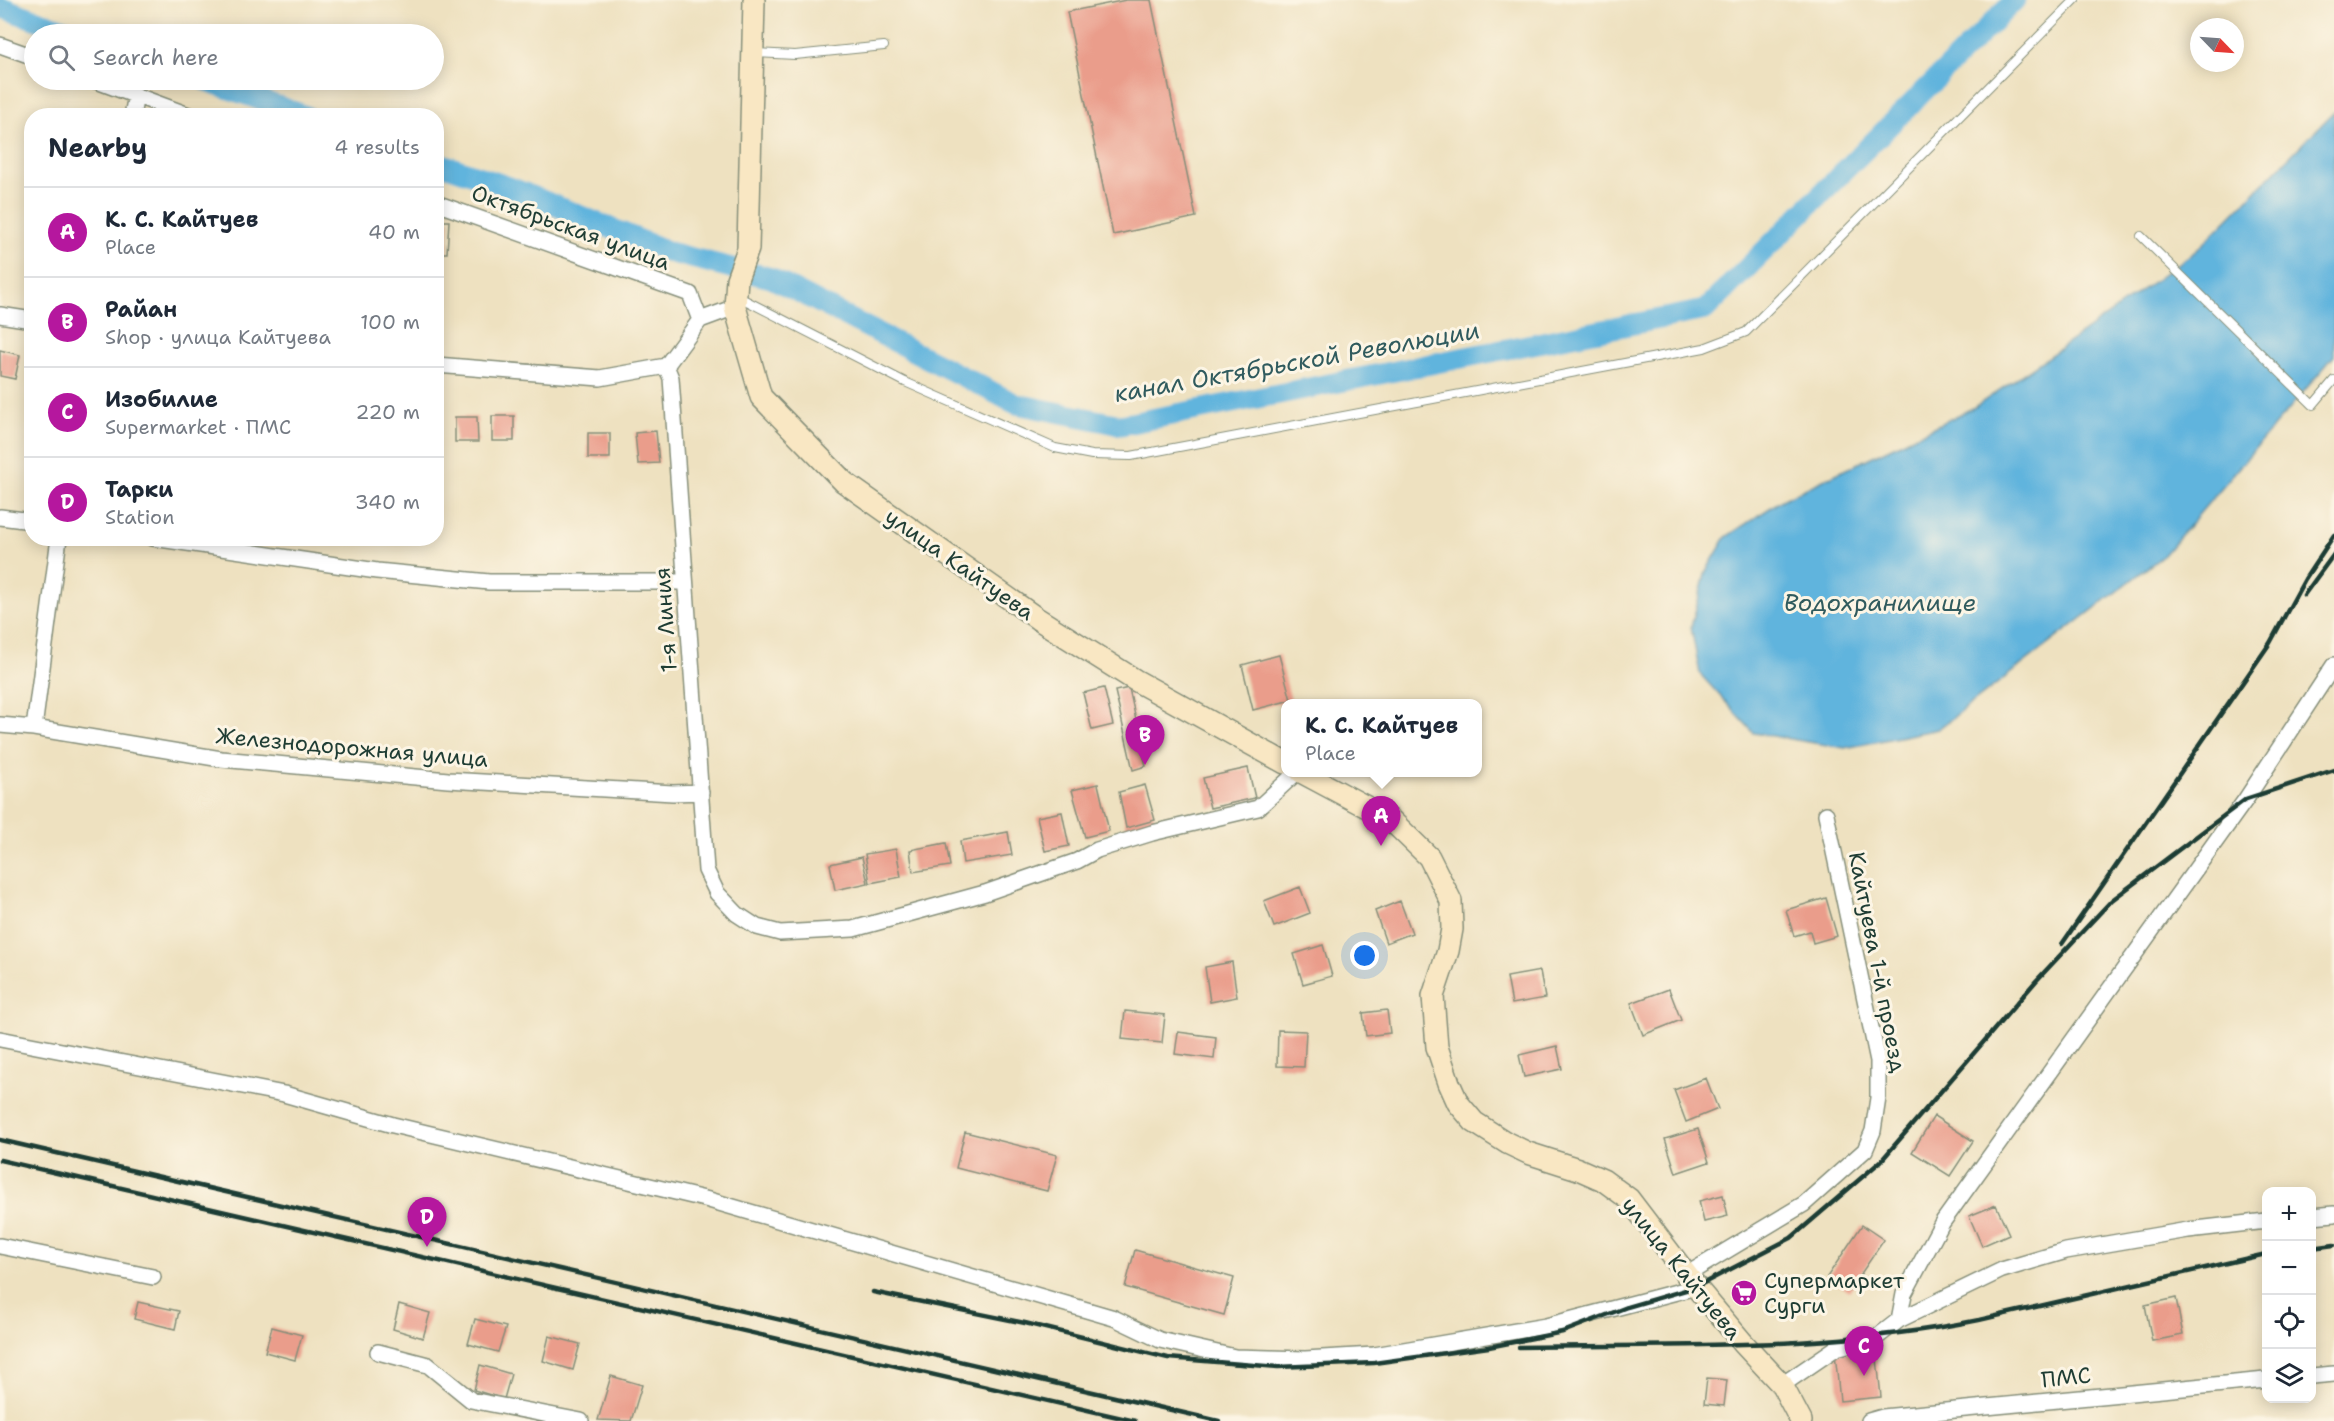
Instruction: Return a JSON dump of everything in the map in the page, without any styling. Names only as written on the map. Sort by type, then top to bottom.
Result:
[{"type":"main road","points":[[736,294],[748,249],[754,0]]},
{"type":"main road","name":"улица Кайтуева","points":[[736,294],[761,397],[844,482],[1048,625],[1135,680],[1281,761]]},
{"type":"main road","name":"улица Кайтуева","points":[[1309,777],[1391,820],[1429,857],[1451,901],[1452,929],[1448,951],[1433,996],[1437,1047],[1458,1103],[1474,1122],[1507,1143],[1528,1153],[1578,1168],[1603,1180],[1629,1199],[1691,1281],[1782,1385],[1801,1421]]},
{"type":"street","points":[[0,45],[24,53]]},
{"type":"street","points":[[122,90],[170,108]]},
{"type":"street","points":[[134,108],[136,95]]},
{"type":"street","name":"Октябрьская улица","points":[[444,206],[690,294],[700,320]]},
{"type":"street","points":[[444,366],[600,378],[666,366],[700,320],[736,294]]},
{"type":"street","points":[[0,315],[24,319]]},
{"type":"street","name":"1-я Линия","points":[[666,366],[671,378],[706,870],[717,893],[737,914],[757,927],[780,933],[853,929],[985,893],[1077,861],[1097,850],[1152,833],[1258,808],[1293,777]]},
{"type":"street","points":[[0,517],[24,520]]},
{"type":"street","points":[[34,728],[58,546]]},
{"type":"street","points":[[207,546],[377,571],[489,582],[685,582]]},
{"type":"street","points":[[1899,1320],[1904,1294],[1942,1223],[2246,799],[2334,665]]},
{"type":"street","name":"Железнодорожная улица","points":[[0,725],[34,728],[232,760],[448,780],[672,793],[701,792]]},
{"type":"street","name":"Кайтуева 1-й проезд","points":[[0,1039],[284,1094],[393,1125],[709,1200],[1114,1318],[1160,1340],[1235,1357],[1305,1359],[1374,1355],[1546,1326],[1691,1281],[1804,1204],[1865,1150],[1873,1131],[1878,1098],[1878,1060],[1826,814]]},
{"type":"street","points":[[2316,1216],[2334,1214]]},
{"type":"street","points":[[1782,1385],[1836,1348],[1877,1336],[1899,1320],[2002,1270],[2066,1251],[2188,1230],[2262,1221]]},
{"type":"street","points":[[0,1246],[153,1277]]},
{"type":"street","points":[[378,1352],[428,1365],[471,1400],[581,1421]]},
{"type":"street","points":[[2316,1376],[2334,1374]]},
{"type":"street","name":"ПМС","points":[[1869,1421],[1883,1417],[2262,1380]]},
{"type":"lane","points":[[736,294],[905,382],[1055,448],[1092,455],[1131,456],[1704,348],[1746,332],[2075,0]]},
{"type":"lane","points":[[753,53],[795,55],[884,46]]},
{"type":"lane","points":[[2141,236],[2313,405],[2334,380]]},
{"type":"water","name":"Водохранилище","points":[[2334,112],[2334,356],[2164,555],[1938,729],[1845,748],[1754,733],[1700,674],[1691,627],[1706,571],[1726,537],[1782,500],[1975,407],[2084,332],[2197,250]]},
{"type":"building","points":[[1126,0],[1151,0],[1196,217],[1113,235],[1067,12]]},
{"type":"building","points":[[444,221],[449,221],[447,253],[444,253]]},
{"type":"building","points":[[0,350],[20,355],[15,379],[0,376]]},
{"type":"building","points":[[492,416],[514,416],[514,441],[492,441]]},
{"type":"building","points":[[455,417],[477,417],[478,442],[455,442]]},
{"type":"building","points":[[656,431],[659,463],[638,464],[635,433]]},
{"type":"building","points":[[588,433],[610,433],[610,458],[588,458]]},
{"type":"building","points":[[1279,655],[1291,699],[1281,699],[1281,703],[1253,710],[1242,665]]},
{"type":"building","points":[[1104,688],[1113,725],[1092,730],[1083,693]]},
{"type":"building","points":[[1129,688],[1146,766],[1133,770],[1115,691]]},
{"type":"building","points":[[1248,768],[1255,798],[1210,808],[1203,778]]},
{"type":"building","points":[[1098,784],[1109,831],[1085,837],[1072,790]]},
{"type":"building","points":[[1145,785],[1155,820],[1126,828],[1119,792]]},
{"type":"building","points":[[1062,812],[1069,846],[1045,851],[1037,817]]},
{"type":"building","points":[[1008,832],[1012,855],[963,863],[960,841]]},
{"type":"building","points":[[946,843],[950,866],[913,872],[910,850]]},
{"type":"building","points":[[896,849],[901,877],[870,883],[865,854]]},
{"type":"building","points":[[862,857],[868,883],[835,890],[830,864]]},
{"type":"building","points":[[1300,887],[1310,913],[1274,927],[1264,901]]},
{"type":"building","points":[[1826,898],[1837,936],[1813,943],[1810,931],[1794,936],[1786,910]]},
{"type":"building","points":[[1400,901],[1412,933],[1386,943],[1375,911]]},
{"type":"building","points":[[1323,945],[1332,976],[1303,984],[1294,954]]},
{"type":"building","points":[[1232,962],[1237,997],[1210,1002],[1205,967]]},
{"type":"building","points":[[1540,971],[1545,998],[1512,1004],[1507,977]]},
{"type":"building","points":[[1669,989],[1681,1020],[1643,1035],[1631,1003]]},
{"type":"building","points":[[1387,1010],[1390,1033],[1366,1036],[1363,1013]]},
{"type":"building","points":[[1125,1011],[1165,1015],[1162,1043],[1122,1039]]},
{"type":"building","points":[[1278,1030],[1306,1031],[1304,1067],[1277,1066]]},
{"type":"building","points":[[1178,1032],[1216,1037],[1214,1059],[1175,1054]]},
{"type":"building","points":[[1557,1046],[1562,1069],[1524,1077],[1519,1055]]},
{"type":"building","points":[[1706,1078],[1718,1109],[1686,1122],[1674,1090]]},
{"type":"building","points":[[1934,1116],[1973,1141],[1950,1176],[1912,1152]]},
{"type":"building","points":[[1698,1129],[1709,1162],[1676,1173],[1665,1139]]},
{"type":"building","points":[[965,1132],[1057,1155],[1047,1191],[956,1168]]},
{"type":"building","points":[[1723,1195],[1728,1216],[1704,1222],[1699,1201]]},
{"type":"building","points":[[1996,1205],[2009,1234],[1982,1246],[1969,1216]]},
{"type":"building","points":[[1862,1225],[1884,1240],[1849,1291],[1827,1277]]},
{"type":"building","points":[[1135,1250],[1234,1278],[1224,1315],[1125,1287]]},
{"type":"building","points":[[2176,1298],[2183,1335],[2152,1341],[2145,1305]]},
{"type":"building","points":[[138,1302],[179,1311],[175,1329],[134,1319]]},
{"type":"building","points":[[399,1304],[430,1313],[423,1338],[393,1329]]},
{"type":"building","points":[[475,1319],[506,1327],[498,1352],[468,1344]]},
{"type":"building","points":[[272,1327],[302,1335],[295,1360],[265,1352]]},
{"type":"building","points":[[549,1336],[580,1344],[573,1370],[543,1361]]},
{"type":"building","points":[[1876,1349],[1881,1397],[1840,1401],[1835,1353]]},
{"type":"building","points":[[480,1365],[511,1374],[504,1399],[474,1390]]},
{"type":"building","points":[[611,1376],[642,1385],[631,1421],[598,1420]]},
{"type":"building","points":[[1707,1378],[1727,1380],[1724,1406],[1704,1404]]},
{"type":"waterway","name":"канал Октябрьской Революции","points":[[444,165],[512,188],[672,253],[771,278],[1016,404],[1121,425],[1705,310],[2015,0]]},
{"type":"waterway","name":"канал Октябрьской Революции","points":[[0,7],[48,24]]},
{"type":"waterway","name":"канал Октябрьской Революции","points":[[232,90],[283,108]]},
{"type":"railway","points":[[2062,944],[2270,643],[2305,579],[2334,535]]},
{"type":"railway","points":[[2304,595],[2334,554]]},
{"type":"railway","points":[[873,1292],[1025,1323],[1168,1358],[1278,1367],[1374,1363],[1489,1347],[1563,1332],[1627,1307],[1696,1287],[1791,1238],[1881,1161],[2036,981],[2112,900],[2246,799],[2334,770]]},
{"type":"railway","points":[[0,1140],[1219,1421]]},
{"type":"railway","points":[[0,1160],[1135,1421]]},
{"type":"railway","points":[[2316,1247],[2334,1245]]},
{"type":"railway","points":[[1519,1347],[1749,1344],[1865,1337],[1922,1330],[1979,1320],[2262,1255]]},
{"type":"place","name":"Райан","points":[[1145,765]]},
{"type":"place","name":"К. С. Кайтуев","points":[[1381,846]]},
{"type":"place","name":"Тарки","points":[[427,1247]]},
{"type":"place","name":"Супермаркет Сурги","points":[[1744,1293]]},
{"type":"place","name":"Изобилие","points":[[1864,1376]]}]
